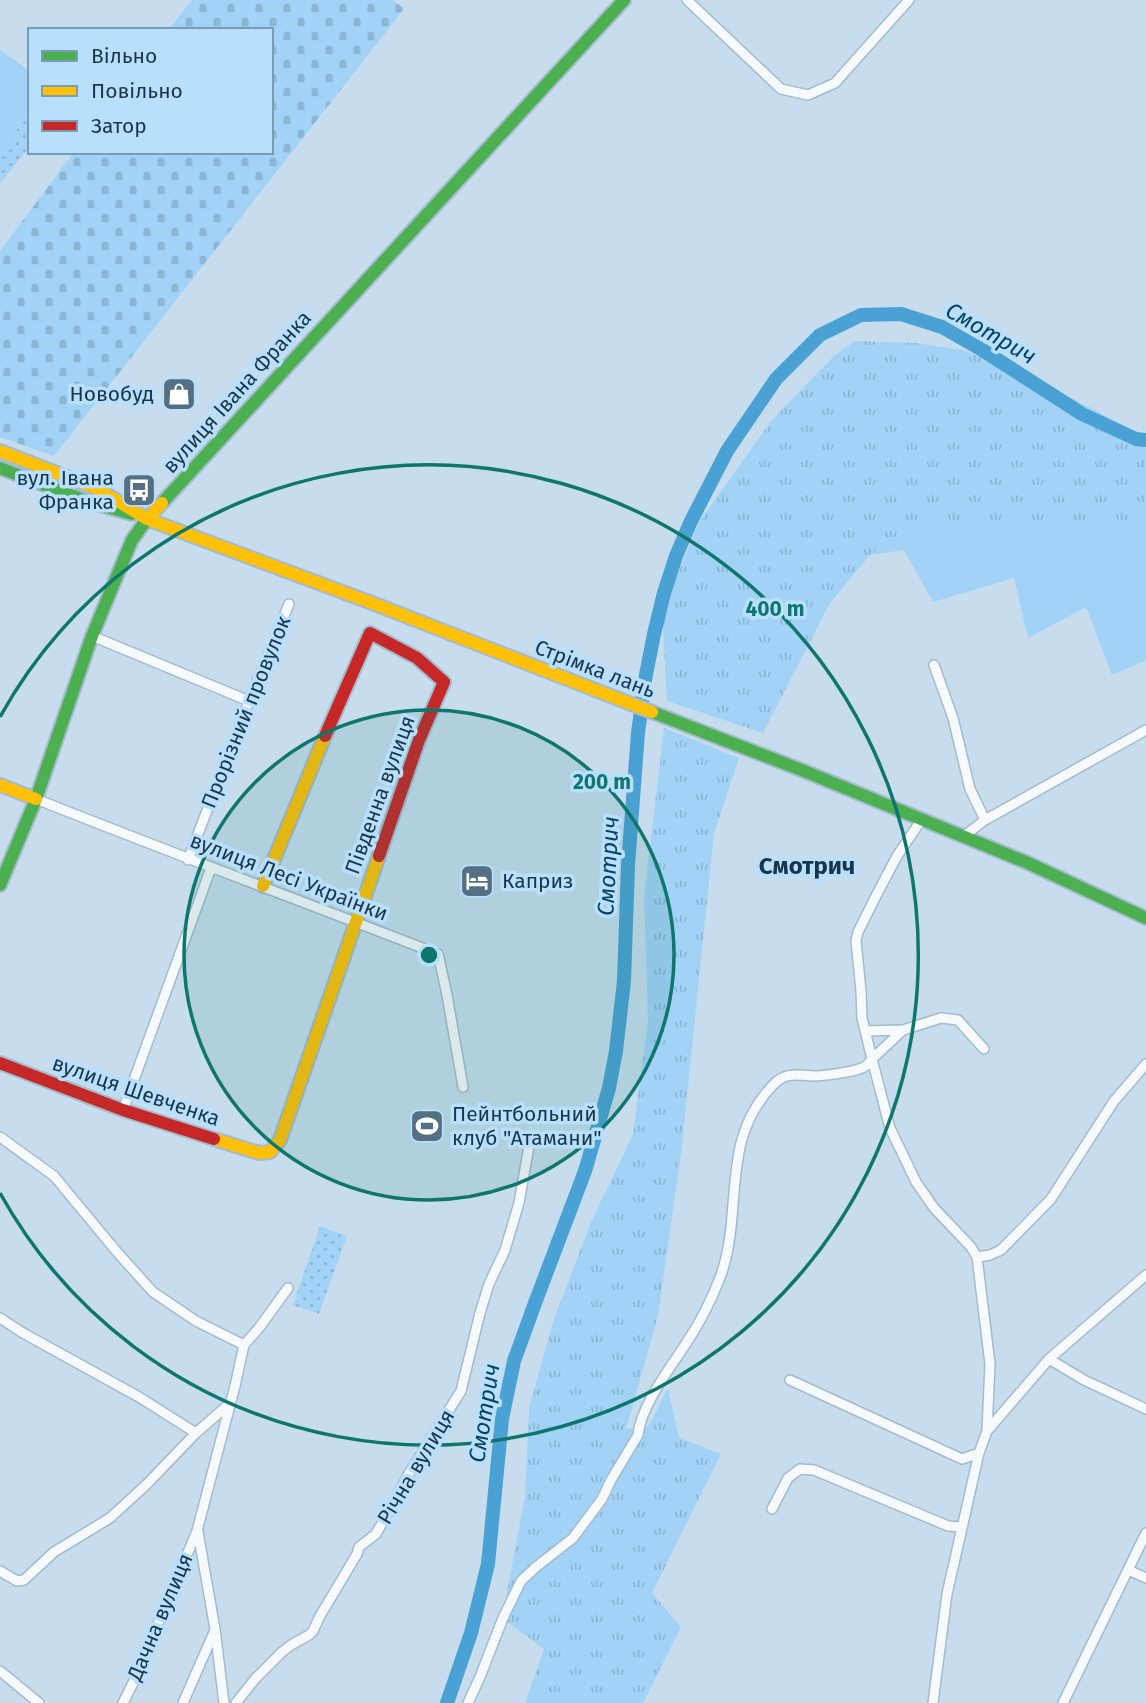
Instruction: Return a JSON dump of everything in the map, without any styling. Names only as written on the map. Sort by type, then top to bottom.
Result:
[{"type":"main road","name":"вулиця Івана Франка","points":[[0,885],[36,799],[92,636],[132,540],[147,519],[624,0]]},
{"type":"main road","points":[[0,451],[98,489],[147,519]]},
{"type":"main road","points":[[0,468],[89,502],[147,519]]},
{"type":"main road","name":"Стрімка лань","points":[[147,519],[372,603],[804,771],[1028,863],[1146,918]]},
{"type":"main road","name":"Південна вулиця","points":[[259,1153],[270,1152],[280,1140],[419,740],[444,682],[416,658],[370,633],[263,886]]},
{"type":"main road","name":"вулиця Лесі Українки","points":[[0,785],[36,799]]},
{"type":"main road","name":"вулиця Шевченка","points":[[0,1063],[122,1110],[259,1153]]},
{"type":"street","points":[[687,0],[781,89],[807,95],[835,83],[909,0]]},
{"type":"street","name":"Прорізний провулок","points":[[188,860],[289,604]]},
{"type":"street","points":[[92,636],[249,701]]},
{"type":"street","points":[[934,665],[953,718],[970,789],[985,820]]},
{"type":"street","points":[[964,836],[985,820],[1146,730]]},
{"type":"street","name":"вулиця Лесі Українки","points":[[36,799],[188,860],[438,954],[463,1087]]},
{"type":"street","points":[[922,819],[897,856],[858,932],[856,955],[862,1018],[890,1128],[916,1182],[934,1208],[977,1257],[990,1364],[988,1431]]},
{"type":"street","points":[[122,1110],[211,868]]},
{"type":"street","points":[[865,1031],[902,1030],[941,1018],[958,1020],[984,1049]]},
{"type":"street","points":[[468,1703],[504,1614],[521,1581],[573,1538],[602,1500],[638,1435],[644,1415],[663,1377],[704,1315],[727,1253],[738,1149],[754,1108],[771,1086],[782,1077],[792,1074],[819,1075],[864,1067],[902,1030]]},
{"type":"street","points":[[977,1257],[1001,1250],[1051,1199],[1114,1101],[1146,1064]]},
{"type":"street","points":[[0,1137],[54,1175],[153,1292],[196,1321],[244,1345],[288,1288]]},
{"type":"street","name":"Річна вулиця","points":[[236,1703],[282,1652],[313,1631],[359,1547],[376,1534],[410,1472],[461,1391],[480,1313],[489,1284],[505,1250],[519,1203],[529,1146]]},
{"type":"street","points":[[933,1703],[947,1594],[979,1452],[988,1431],[1049,1359],[1146,1275]]},
{"type":"street","points":[[0,1318],[139,1397],[196,1433]]},
{"type":"street","name":"Дачна вулиця","points":[[122,1703],[134,1681],[197,1531],[244,1345]]},
{"type":"street","points":[[1049,1359],[1084,1380],[1146,1409]]},
{"type":"street","points":[[790,1380],[962,1459],[979,1452]]},
{"type":"street","points":[[0,1571],[17,1581],[24,1580],[54,1552],[110,1518],[196,1433],[230,1404]]},
{"type":"street","points":[[772,1509],[788,1478],[800,1469],[814,1470],[948,1526],[961,1527]]},
{"type":"street","points":[[197,1531],[215,1629],[224,1703]]},
{"type":"street","points":[[1063,1703],[1146,1533]]},
{"type":"street","points":[[1128,1570],[1146,1578]]},
{"type":"street","points":[[183,1703],[215,1629]]},
{"type":"street","points":[[1,1672],[39,1703]]},
{"type":"green space","points":[[192,0],[393,0],[404,9],[54,456],[0,437],[0,251],[73,154],[273,154],[273,28],[170,28]]},
{"type":"green space","points":[[0,50],[28,70],[28,116],[0,151]]},
{"type":"green space","points":[[28,116],[28,149],[0,184],[0,151]]},
{"type":"green space","points":[[855,341],[916,343],[963,350],[1031,378],[1146,438],[1146,523],[1063,523],[960,530],[906,529],[870,555],[830,603],[763,733],[667,701],[662,612],[699,522],[772,420],[835,355]]},
{"type":"green space","points":[[1063,523],[1146,523],[1146,660],[1112,675],[1086,607],[1028,638],[1014,578],[933,602],[904,550],[870,555],[906,529],[960,530]]},
{"type":"green space","points":[[664,728],[739,758],[714,834],[681,1154],[658,1316],[626,1429],[648,1427],[668,1388],[679,1438],[721,1454],[652,1593],[681,1627],[643,1703],[525,1703],[544,1649],[502,1618],[525,1497],[529,1408],[553,1322],[589,1227],[633,1134],[648,1021],[644,896]]},
{"type":"green space","points":[[320,1226],[347,1236],[319,1314],[293,1305]]},
{"type":"waterway","name":"Смотрич","points":[[447,1703],[471,1633],[488,1564],[502,1419],[514,1361],[585,1171],[609,1088],[624,981],[628,865],[638,733],[654,634],[676,556],[727,451],[776,379],[820,335],[861,315],[901,314],[942,327],[1082,414],[1136,439],[1146,440]]},
{"type":"traffic: fast","points":[[162,503],[624,0]]},
{"type":"traffic: fast","points":[[0,468],[89,502],[132,514]]},
{"type":"traffic: fast","points":[[0,885],[36,799],[92,636],[132,540],[147,519]]},
{"type":"traffic: fast","points":[[652,712],[1028,863],[1146,918]]},
{"type":"traffic: slow","points":[[0,451],[98,489],[147,519]]},
{"type":"traffic: slow","points":[[162,503],[147,519],[652,712]]},
{"type":"traffic: slow","points":[[263,886],[325,736]]},
{"type":"traffic: slow","points":[[0,785],[36,799]]},
{"type":"traffic: slow","points":[[214,1139],[259,1153],[270,1152],[280,1140],[379,856]]},
{"type":"traffic: jam","points":[[325,736],[370,633],[417,658],[444,682],[419,740],[379,856]]},
{"type":"traffic: jam","points":[[0,1063],[123,1110],[214,1139]]},
{"type":"place","name":"Новобуд","points":[[179,394]]},
{"type":"place","name":"вул. Івана Франка","points":[[139,490]]},
{"type":"place","name":"Каприз","points":[[477,881]]},
{"type":"place","name":"Пейнтбольний клуб \"Атамани\"","points":[[427,1126]]},
{"type":"district","name":"Смотрич","points":[[807,866]]}]
